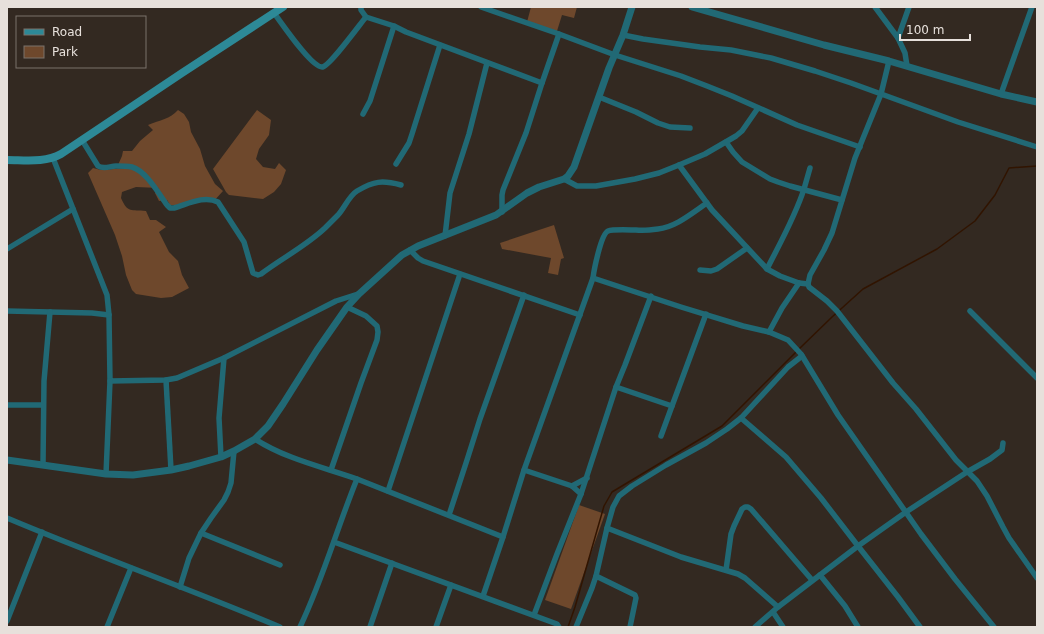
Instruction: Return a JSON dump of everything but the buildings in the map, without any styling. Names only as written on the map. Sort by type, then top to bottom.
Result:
[{"type":"main road","points":[[7,160],[42,160],[53,158],[283,7]]},
{"type":"street","points":[[361,7],[361,10],[366,17],[394,26],[542,83]]},
{"type":"street","points":[[482,7],[615,55],[707,86],[802,128],[860,147]]},
{"type":"street","points":[[7,460],[106,474],[133,475],[171,470],[220,457],[255,439],[274,417],[317,350],[347,307],[359,294],[402,255],[410,250],[496,215],[527,193],[539,187],[564,179],[568,176],[574,167],[632,7]]},
{"type":"street","points":[[692,7],[824,45],[908,66],[1001,94],[1037,102]]},
{"type":"street","points":[[875,7],[898,38],[905,53],[908,66]]},
{"type":"street","points":[[898,38],[909,7]]},
{"type":"street","points":[[1001,94],[1032,7]]},
{"type":"street","points":[[274,13],[306,54],[319,66],[323,67],[326,66],[366,17]]},
{"type":"street","points":[[363,114],[370,101],[394,26]]},
{"type":"street","points":[[502,212],[503,190],[526,133],[559,34]]},
{"type":"street","points":[[623,35],[700,47],[731,50],[771,58],[815,71],[958,122],[1037,147]]},
{"type":"street","points":[[396,164],[409,143],[440,45]]},
{"type":"street","points":[[890,61],[881,94],[853,164],[832,233],[810,274],[808,284],[809,287],[827,301],[838,313],[956,460],[977,481],[987,496],[1003,527],[1037,578]]},
{"type":"street","points":[[445,236],[450,193],[469,134],[487,63]]},
{"type":"street","points":[[599,97],[670,127],[690,128]]},
{"type":"street","points":[[564,179],[577,186],[596,186],[659,173],[704,154],[726,142],[742,131],[758,108]]},
{"type":"street","points":[[82,140],[98,166],[103,168],[115,166],[131,167],[138,170],[146,177],[170,208],[204,199],[212,199],[218,202],[244,242],[253,273],[258,275],[292,254],[324,228],[338,214],[355,192],[370,185],[384,181],[401,185]]},
{"type":"street","points":[[726,142],[738,158],[747,165],[778,182],[842,200]]},
{"type":"street","points":[[53,158],[107,295],[109,315],[110,381],[106,474]]},
{"type":"street","points":[[679,165],[707,203],[767,269],[780,276],[799,283],[808,284]]},
{"type":"street","points":[[767,269],[791,220],[804,189],[810,168]]},
{"type":"street","points":[[483,596],[524,470],[593,278],[598,253],[605,234],[608,231],[646,230],[666,227],[674,224],[707,203]]},
{"type":"street","points":[[7,249],[73,209]]},
{"type":"street","points":[[700,270],[711,271],[717,269],[747,248]]},
{"type":"street","points":[[410,250],[423,261],[580,315]]},
{"type":"street","points":[[388,491],[460,274]]},
{"type":"street","points":[[593,278],[706,314],[769,332],[788,340],[800,353],[838,415],[935,554],[994,627]]},
{"type":"street","points":[[769,332],[782,308],[799,283]]},
{"type":"street","points":[[110,381],[166,380],[177,378],[224,358],[336,301],[359,294]]},
{"type":"street","points":[[448,515],[524,295]]},
{"type":"street","points":[[534,615],[587,478],[616,387],[651,296]]},
{"type":"street","points":[[331,470],[377,340],[378,332],[376,326],[366,316],[347,307]]},
{"type":"street","points":[[7,311],[92,313],[109,315]]},
{"type":"street","points":[[970,311],[1037,378]]},
{"type":"street","points":[[43,464],[44,381],[50,312]]},
{"type":"street","points":[[661,436],[706,314]]},
{"type":"street","points":[[576,627],[596,576],[607,528],[615,501],[618,496],[623,491],[728,429],[741,418],[800,353]]},
{"type":"street","points":[[220,457],[219,418],[224,358]]},
{"type":"street","points":[[166,380],[171,470]]},
{"type":"street","points":[[616,387],[672,406]]},
{"type":"street","points":[[7,405],[43,405]]},
{"type":"street","points":[[741,418],[786,457],[821,498],[920,627]]},
{"type":"street","points":[[255,439],[274,450],[357,479],[503,537]]},
{"type":"street","points":[[755,627],[812,580],[858,546],[906,512],[967,472],[990,459],[1002,450],[1003,443]]},
{"type":"street","points":[[180,587],[189,558],[201,533],[228,492],[234,451]]},
{"type":"street","points":[[524,470],[572,486],[581,494]]},
{"type":"street","points":[[572,486],[587,478]]},
{"type":"street","points":[[300,627],[310,606],[357,479]]},
{"type":"street","points":[[726,570],[731,534],[742,509],[748,507],[812,580]]},
{"type":"street","points":[[7,518],[280,627]]},
{"type":"street","points":[[607,528],[681,557],[726,570],[745,578],[778,607]]},
{"type":"street","points":[[7,621],[42,532]]},
{"type":"street","points":[[201,533],[280,565]]},
{"type":"street","points":[[334,542],[534,615],[557,624],[559,627]]},
{"type":"street","points":[[370,627],[392,563]]},
{"type":"street","points":[[110,626],[131,568]]},
{"type":"street","points":[[820,574],[845,606],[858,627]]},
{"type":"street","points":[[596,576],[636,595],[630,627]]},
{"type":"street","points":[[436,627],[451,585]]},
{"type":"street","points":[[773,612],[783,627]]},
{"type":"green space","points":[[531,7],[577,7],[574,18],[562,15],[557,31],[527,22]]},
{"type":"green space","points":[[178,110],[184,114],[189,122],[191,132],[200,149],[205,166],[215,184],[223,191],[213,202],[198,200],[179,205],[170,205],[167,200],[159,201],[155,193],[159,188],[136,187],[122,192],[121,198],[128,209],[146,211],[150,220],[156,220],[166,227],[159,232],[169,252],[178,261],[182,275],[189,288],[172,297],[161,298],[136,294],[132,290],[126,275],[115,235],[88,173],[93,168],[101,170],[126,168],[118,165],[123,151],[132,151],[140,141],[153,130],[148,125],[168,117]]},
{"type":"green space","points":[[257,110],[271,120],[269,135],[259,149],[256,159],[263,167],[275,169],[279,163],[286,170],[281,184],[274,192],[263,199],[229,195],[213,169]]},
{"type":"green space","points":[[554,225],[564,258],[561,259],[558,275],[548,273],[551,258],[502,249],[500,243]]},
{"type":"green space","points":[[579,505],[605,514],[571,609],[545,600]]},
{"type":"waterway","points":[[799,349],[863,289],[937,249],[975,221],[995,195],[1009,168],[1037,166]]},
{"type":"waterway","points":[[568,627],[604,506],[612,492],[722,426],[797,351]]}]
